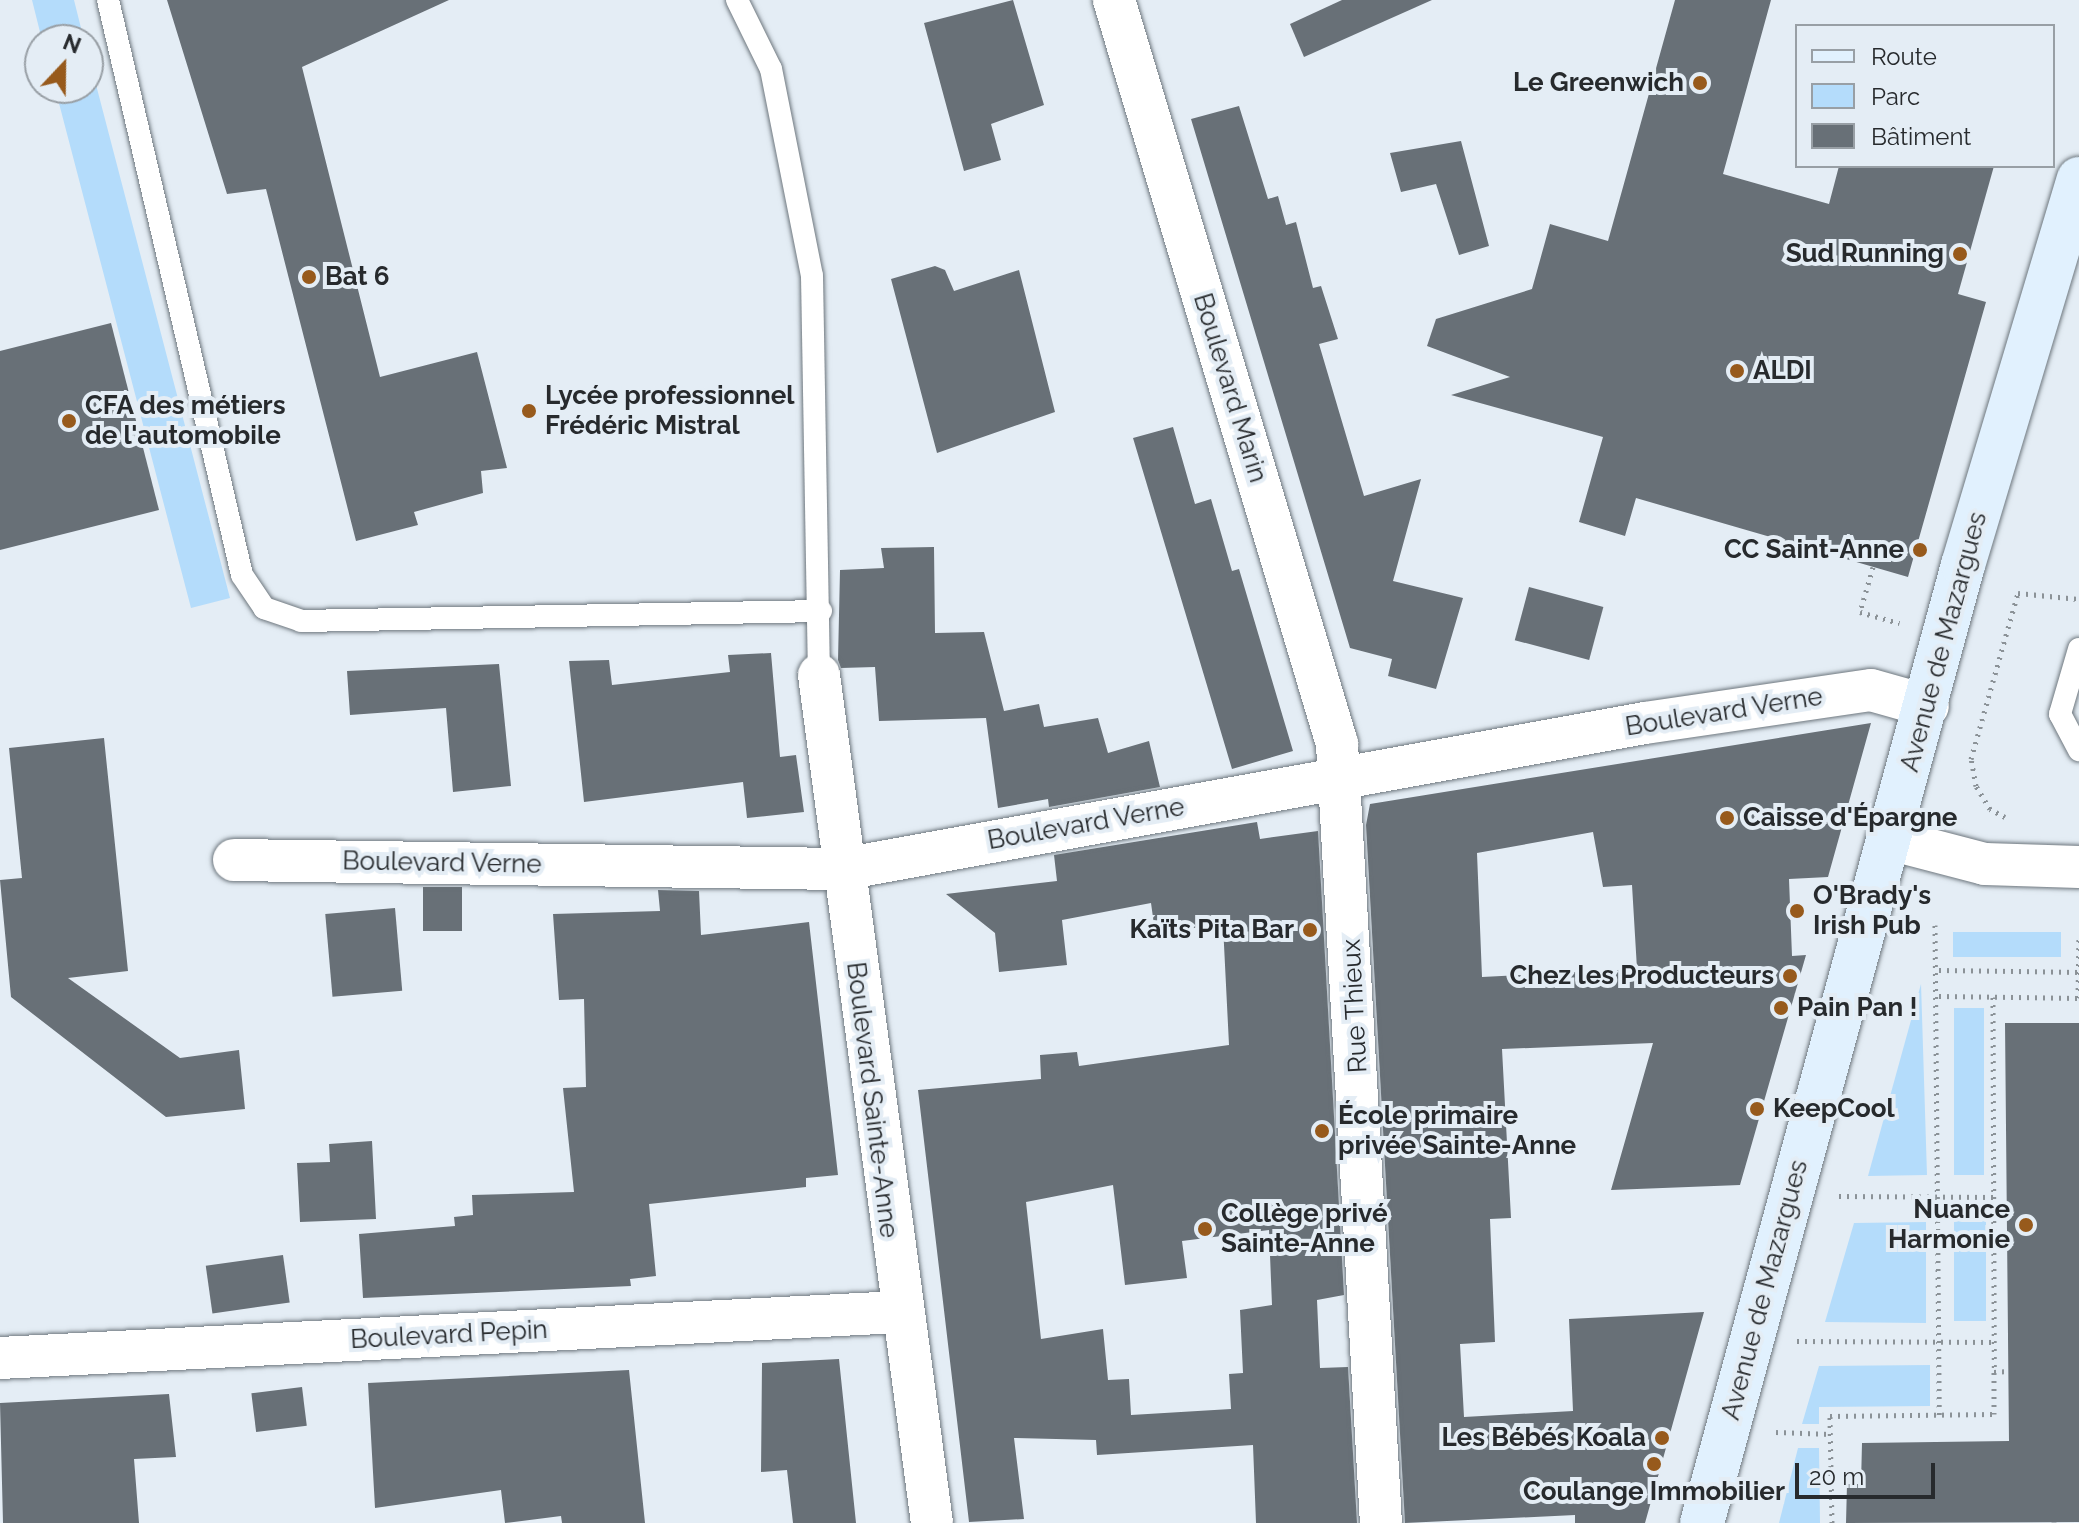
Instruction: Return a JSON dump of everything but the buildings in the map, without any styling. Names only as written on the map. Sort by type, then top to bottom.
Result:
[{"type":"street","name":"Boulevard Marin","points":[[1114,0],[1341,778]]},
{"type":"street","name":"Avenue de Mazargues","points":[[1702,1523],[1889,839],[2078,183]]},
{"type":"street","name":"Boulevard Sainte-Anne","points":[[819,675],[899,1312],[932,1523]]},
{"type":"street","name":"Boulevard Verne","points":[[234,860],[843,869],[1341,778],[1871,690],[1928,706]]},
{"type":"street","name":"Rue Thieux","points":[[1341,778],[1381,1523]]},
{"type":"street","points":[[1889,839],[1985,864],[2079,867]]},
{"type":"street","name":"Boulevard Pepin","points":[[0,1358],[899,1312]]},
{"type":"lane","points":[[108,0],[242,575],[264,608],[301,621],[821,611]]},
{"type":"lane","points":[[737,0],[771,69],[812,276],[821,611],[819,675]]},
{"type":"lane","points":[[2079,649],[2060,714],[2079,750]]},
{"type":"path","points":[[1873,567],[1860,612],[1900,623]]},
{"type":"path","points":[[2016,822],[1990,809],[1972,773],[1995,673],[2018,593],[2079,599]]},
{"type":"path","points":[[1935,925],[1939,970],[1939,1415]]},
{"type":"path","points":[[1939,996],[2078,998],[2079,937]]},
{"type":"path","points":[[1939,970],[2079,972]]},
{"type":"path","points":[[1832,1523],[1830,1416],[1994,1414],[1993,997]]},
{"type":"path","points":[[1791,1195],[1994,1197]]},
{"type":"path","points":[[1751,1341],[1996,1342]]},
{"type":"path","points":[[1994,1372],[2008,1371]]},
{"type":"path","points":[[1727,1431],[1830,1434]]},
{"type":"green space","points":[[32,0],[74,0],[80,24],[38,24]]},
{"type":"green space","points":[[59,104],[101,104],[230,598],[191,608]]},
{"type":"green space","points":[[1953,932],[2061,932],[2061,957],[1953,957]]},
{"type":"green space","points":[[1921,984],[1927,1175],[1868,1176]]},
{"type":"green space","points":[[1954,1008],[1984,1008],[1984,1175],[1954,1175]]},
{"type":"green space","points":[[1954,1221],[1986,1221],[1986,1321],[1954,1321]]},
{"type":"green space","points":[[1926,1222],[1926,1323],[1825,1322],[1854,1223]]},
{"type":"green space","points":[[1930,1365],[1930,1406],[1819,1407],[1819,1424],[1802,1424],[1819,1366]]},
{"type":"green space","points":[[1798,1448],[1819,1448],[1820,1523],[1779,1523]]},
{"type":"place","name":"Le Greenwich","points":[[1700,83]]},
{"type":"place","name":"Sud Running","points":[[1960,254]]},
{"type":"place","name":"Bat 6","points":[[309,277]]},
{"type":"place","name":"ALDI","points":[[1737,371]]},
{"type":"place","name":"Lycée professionnel Frédéric Mistral","points":[[529,411]]},
{"type":"place","name":"CFA des métiers de l'automobile","points":[[69,421]]},
{"type":"place","name":"CC Saint-Anne","points":[[1920,550]]},
{"type":"place","name":"Caisse d'Épargne","points":[[1727,818]]},
{"type":"place","name":"O'Brady's Irish Pub","points":[[1797,911]]},
{"type":"place","name":"Kaïts Pita Bar","points":[[1310,930]]},
{"type":"place","name":"Chez les Producteurs","points":[[1790,976]]},
{"type":"place","name":"Pain Pan !","points":[[1781,1008]]},
{"type":"place","name":"KeepCool","points":[[1757,1109]]},
{"type":"place","name":"École primaire privée Sainte-Anne","points":[[1322,1131]]},
{"type":"place","name":"Nuance Harmonie","points":[[2026,1225]]},
{"type":"place","name":"Collège privé Sainte-Anne","points":[[1205,1229]]},
{"type":"place","name":"Les Bébés Koala","points":[[1662,1438]]},
{"type":"place","name":"Coulange Immobilier","points":[[1654,1464]]}]
